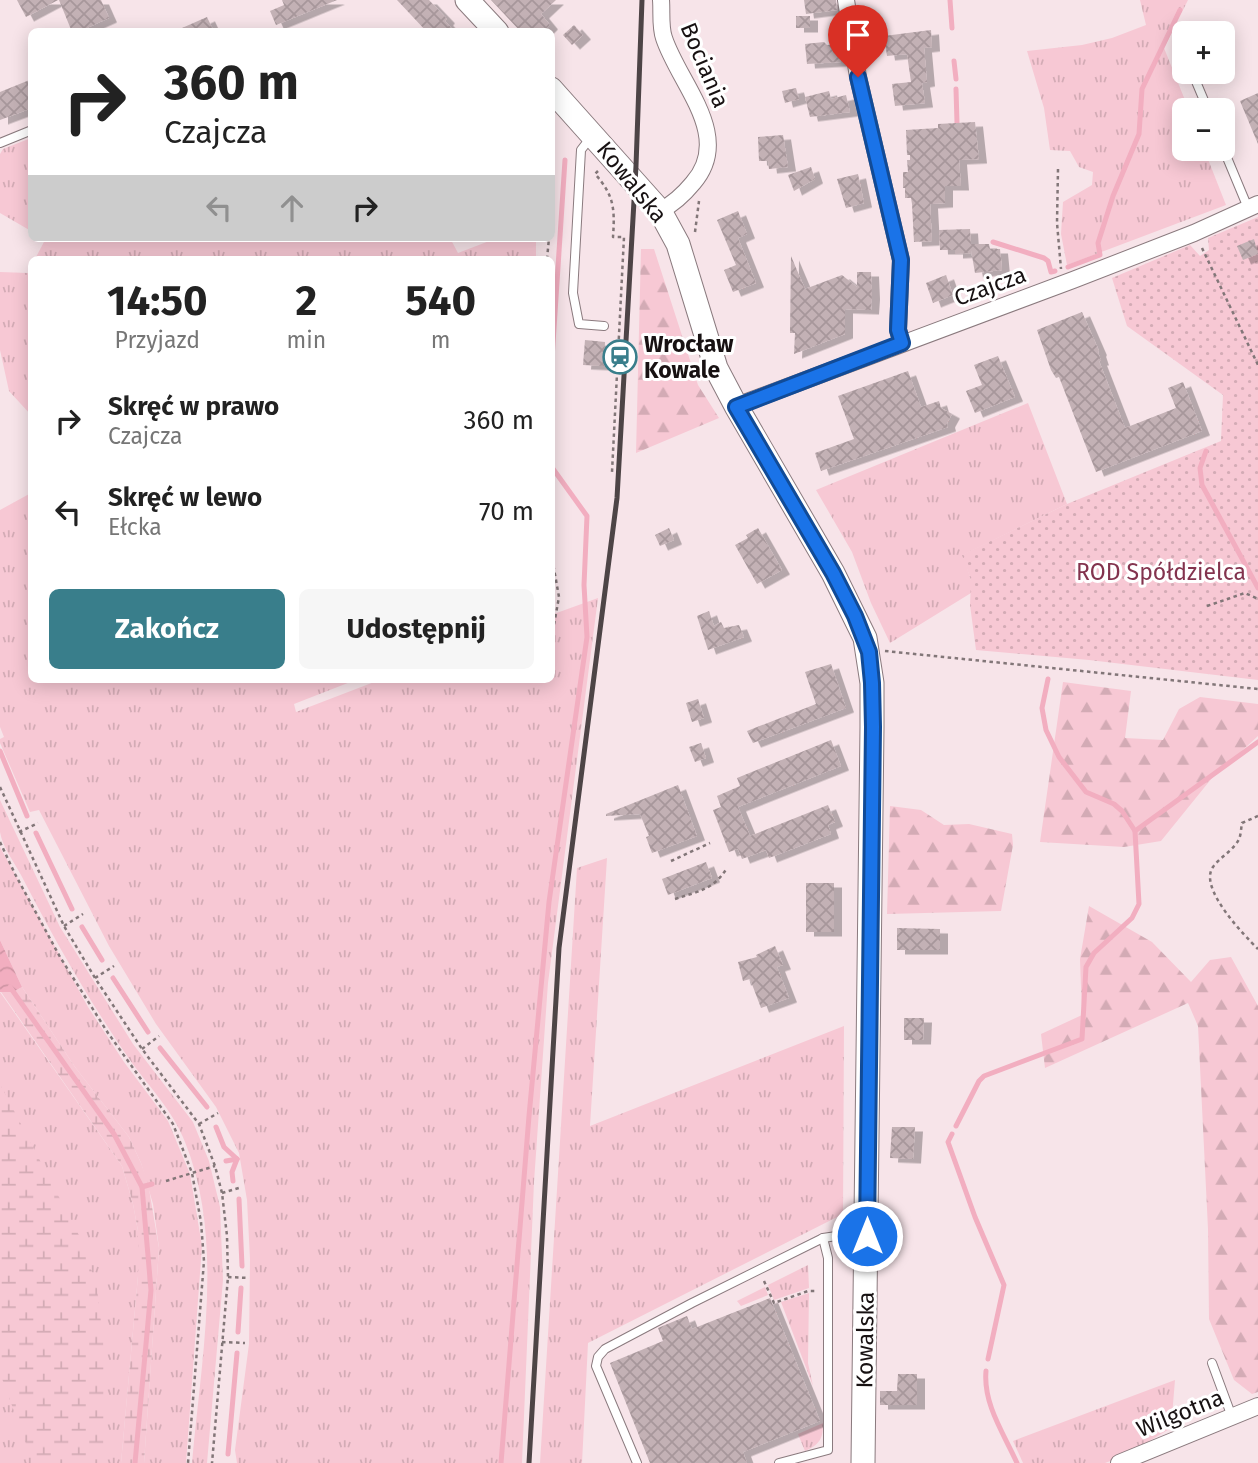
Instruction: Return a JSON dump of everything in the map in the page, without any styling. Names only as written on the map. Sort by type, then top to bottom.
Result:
[{"type":"street","points":[[467,0],[493,28]]},
{"type":"street","name":"Bociania","points":[[660,211],[678,198],[699,176],[709,153],[704,119],[663,36],[661,0]]},
{"type":"street","points":[[846,0],[858,77],[901,260],[898,330],[902,343]]},
{"type":"street","name":"Kowalska","points":[[557,100],[593,135],[660,211],[678,244],[714,363],[736,407],[833,573],[855,616],[869,652],[873,727],[863,1463]]},
{"type":"street","name":"Czajcza","points":[[736,407],[1194,233],[1253,206]]},
{"type":"street","name":"Wilgotna","points":[[1119,1463],[1258,1406]]},
{"type":"lane","points":[[0,143],[28,132]]},
{"type":"lane","points":[[593,135],[581,150],[573,293],[579,324],[604,326]]},
{"type":"lane","points":[[1230,161],[1253,206]]},
{"type":"lane","points":[[637,1463],[596,1366],[598,1357],[605,1349],[823,1238],[867,1236]]},
{"type":"lane","points":[[779,1463],[828,1450],[828,1258],[823,1238]]},
{"type":"lane","points":[[1212,1363],[1232,1417]]},
{"type":"path","points":[[600,169],[595,174],[609,193],[615,214],[613,237],[624,237],[612,472]]},
{"type":"path","points":[[1058,169],[1059,259],[1065,283]]},
{"type":"path","points":[[1194,233],[1258,365]]},
{"type":"path","points":[[555,574],[559,597],[555,619]]},
{"type":"path","points":[[1207,606],[1245,593],[1258,599]]},
{"type":"path","points":[[869,652],[926,655],[1258,689]]},
{"type":"path","points":[[0,787],[64,926],[142,1049],[199,1124],[215,1166],[222,1193],[228,1277],[212,1463]]},
{"type":"path","points":[[1258,816],[1242,823],[1239,839],[1212,867],[1210,874],[1213,890],[1230,918],[1258,949]]},
{"type":"path","points":[[19,832],[38,822]]},
{"type":"path","points":[[0,842],[67,968],[107,1033],[173,1124],[192,1173],[201,1222],[204,1261],[188,1463]]},
{"type":"path","points":[[671,861],[710,843]]},
{"type":"path","points":[[675,899],[709,888],[719,881],[727,868]]},
{"type":"path","points":[[64,926],[83,914]]},
{"type":"path","points":[[95,978],[114,966]]},
{"type":"path","points":[[142,1049],[159,1036]]},
{"type":"path","points":[[199,1124],[218,1114]]},
{"type":"path","points":[[166,1181],[215,1166]]},
{"type":"path","points":[[222,1193],[242,1187]]},
{"type":"path","points":[[760,1269],[774,1304],[808,1291],[828,1292]]},
{"type":"path","points":[[228,1277],[248,1278]]},
{"type":"path","points":[[222,1342],[245,1343]]},
{"type":"green space","points":[[1140,0],[1188,0],[1178,21],[1172,21],[1172,32],[1164,48],[1172,68],[1172,84],[1179,84],[1184,98],[1172,98],[1172,161],[1209,161],[1226,205],[1067,265],[1061,234],[1063,202],[1092,185],[1093,172],[1079,167],[1070,151],[1050,150],[1044,108],[1027,51],[1082,45],[1112,38],[1146,25]]},
{"type":"green space","points":[[28,139],[28,229],[0,213],[0,154],[3,149]]},
{"type":"green space","name":"ROD Spółdzielca","points":[[1258,217],[1258,680],[976,650],[970,605],[971,580],[962,555],[1067,504],[1221,441],[1223,395],[1127,326],[1112,278],[1190,245],[1200,256],[1209,250],[1208,238]]},
{"type":"green space","points":[[44,242],[452,242],[458,253],[487,242],[536,242],[536,256],[37,256]]},
{"type":"green space","points":[[641,249],[654,249],[698,385],[719,418],[636,453]]},
{"type":"green space","points":[[0,272],[28,273],[28,412],[9,391],[0,350]]},
{"type":"green space","points":[[1028,403],[1067,504],[963,555],[971,580],[971,593],[890,643],[871,603],[852,552],[816,490]]},
{"type":"green space","points":[[28,495],[28,683],[348,683],[294,704],[296,712],[372,683],[555,683],[555,614],[598,598],[548,983],[534,1182],[522,1463],[237,1463],[235,1450],[249,1344],[250,1259],[247,1200],[239,1153],[216,1107],[156,1024],[109,946],[39,810],[30,812],[0,743],[0,739],[4,737],[0,727],[0,510]]},
{"type":"green space","points":[[1063,682],[1131,691],[1125,738],[1163,740],[1179,709],[1200,697],[1258,704],[1258,736],[1212,778],[1161,841],[1124,847],[1040,842]]},
{"type":"green space","points":[[0,800],[60,927],[133,1044],[193,1122],[209,1161],[220,1207],[223,1280],[207,1463],[192,1463],[207,1301],[204,1219],[197,1180],[185,1142],[174,1120],[132,1063],[87,994],[6,848],[0,832]]},
{"type":"green space","points":[[890,806],[921,810],[944,825],[969,824],[1012,834],[1013,845],[1001,911],[887,914]]},
{"type":"green space","points":[[0,847],[88,1007],[124,1062],[168,1121],[190,1174],[202,1246],[186,1463],[144,1463],[159,1248],[153,1204],[141,1163],[129,1137],[75,1067],[22,987],[0,940]]},
{"type":"green space","points":[[607,858],[590,1126],[844,1026],[843,1214],[588,1343],[582,1463],[540,1463],[577,868]]},
{"type":"green space","points":[[1089,906],[1152,942],[1191,982],[1210,960],[1231,957],[1258,1006],[1258,1392],[1252,1394],[1234,1380],[1209,1319],[1208,1229],[1198,1026],[1188,1003],[1045,1068],[1041,1034],[1082,1015],[1080,959]]},
{"type":"green space","points":[[22,987],[75,1067],[129,1137],[148,1183],[159,1248],[144,1463],[121,1463],[138,1276],[138,1231],[133,1204],[122,1166],[1,992],[13,992]]},
{"type":"green space","points":[[0,992],[122,1166],[133,1204],[138,1231],[138,1276],[121,1463],[0,1463]]},
{"type":"green space","points":[[0,1084],[83,1243],[97,1288],[106,1365],[103,1463],[33,1463],[0,1373]]},
{"type":"green space","points":[[808,1265],[809,1288],[774,1300],[768,1285]]},
{"type":"green space","points":[[765,1287],[768,1295],[741,1306],[737,1301]]},
{"type":"green space","points":[[809,1293],[808,1363],[813,1386],[781,1302]]},
{"type":"green space","points":[[1175,1380],[1171,1428],[1126,1455],[1105,1463],[1023,1463],[1013,1441]]},
{"type":"green space","points":[[823,1423],[820,1440],[805,1451],[798,1434]]},
{"type":"water","points":[[0,940],[22,987],[13,992],[0,992]]},
{"type":"building","points":[[17,0],[58,0],[26,17]]},
{"type":"building","points":[[59,0],[101,0],[109,18],[87,28],[70,28]]},
{"type":"building","points":[[282,0],[337,0],[276,25],[270,11],[284,5]]},
{"type":"building","points":[[397,0],[429,0],[447,19],[445,21],[451,28],[423,28]]},
{"type":"building","points":[[491,0],[556,0],[541,14],[550,25],[547,28],[517,28]]},
{"type":"building","points":[[804,0],[836,0],[837,10],[806,14]]},
{"type":"building","points":[[796,16],[810,16],[810,28],[796,28]]},
{"type":"building","points":[[207,17],[212,28],[182,28]]},
{"type":"building","points":[[574,25],[583,35],[572,45],[563,35]]},
{"type":"building","points":[[931,30],[932,47],[924,48],[927,82],[922,83],[925,103],[895,106],[892,84],[911,82],[907,54],[887,56],[884,36]]},
{"type":"building","points":[[824,42],[827,45],[839,44],[841,62],[807,64],[805,44]]},
{"type":"building","points":[[28,81],[28,110],[0,120],[0,92]]},
{"type":"building","points":[[796,88],[799,99],[785,103],[782,91]]},
{"type":"building","points":[[829,91],[831,99],[846,95],[850,112],[810,117],[805,97]]},
{"type":"building","points":[[1258,93],[1258,144],[1240,101]]},
{"type":"building","points":[[975,122],[979,159],[959,160],[961,186],[945,186],[945,203],[930,204],[932,241],[914,242],[911,198],[905,198],[903,188],[903,172],[908,172],[907,160],[910,160],[910,155],[907,155],[906,130],[938,128],[938,124]]},
{"type":"building","points":[[783,135],[788,167],[769,169],[768,161],[759,161],[758,137]]},
{"type":"building","points":[[811,167],[815,179],[794,191],[788,175]]},
{"type":"building","points":[[858,174],[864,203],[846,208],[837,179]]},
{"type":"building","points":[[738,211],[747,234],[738,238],[756,283],[733,292],[724,270],[736,265],[717,220]]},
{"type":"building","points":[[970,229],[971,244],[989,244],[990,249],[1000,249],[1002,270],[975,273],[971,250],[971,253],[955,254],[955,250],[940,250],[939,230]]},
{"type":"building","points":[[1254,239],[1258,254],[1243,260],[1237,246]]},
{"type":"building","points":[[791,256],[805,289],[842,275],[857,287],[857,272],[871,272],[872,295],[871,310],[845,309],[845,334],[794,354],[795,333],[790,333]]},
{"type":"building","points":[[946,275],[953,295],[933,303],[926,283]]},
{"type":"building","points":[[1082,312],[1099,351],[1099,361],[1125,428],[1176,408],[1168,388],[1183,382],[1202,431],[1096,472],[1059,377],[1056,378],[1051,370],[1037,330]]},
{"type":"building","points":[[585,340],[605,342],[604,366],[583,365]]},
{"type":"building","points":[[998,356],[1015,397],[975,413],[966,391],[982,385],[974,365]]},
{"type":"building","points":[[908,371],[921,407],[939,401],[941,408],[952,414],[947,423],[948,427],[821,471],[815,453],[854,439],[838,396]]},
{"type":"building","points":[[669,528],[674,540],[660,546],[655,535]]},
{"type":"building","points":[[758,528],[782,570],[757,584],[735,545]]},
{"type":"building","points":[[709,611],[714,626],[721,622],[724,628],[739,625],[744,637],[708,650],[697,616]]},
{"type":"building","points":[[831,664],[846,708],[753,743],[747,731],[816,704],[805,672]]},
{"type":"building","points":[[698,699],[704,718],[692,722],[686,703]]},
{"type":"building","points":[[831,740],[841,766],[738,807],[750,836],[828,805],[835,822],[828,825],[831,834],[769,858],[766,850],[742,859],[738,849],[729,852],[713,810],[721,807],[717,796],[740,786],[737,778]]},
{"type":"building","points":[[701,743],[706,758],[695,762],[689,747]]},
{"type":"building","points":[[678,785],[697,836],[652,853],[646,837],[649,836],[640,814],[606,816],[606,814]]},
{"type":"building","points":[[706,862],[712,878],[668,895],[662,879]]},
{"type":"building","points":[[806,883],[834,883],[834,932],[806,932]]},
{"type":"building","points":[[897,928],[940,929],[940,950],[897,950]]},
{"type":"building","points":[[775,946],[783,965],[777,967],[789,998],[761,1008],[750,979],[743,981],[738,962],[757,957],[756,955]]},
{"type":"building","points":[[904,1018],[924,1018],[923,1040],[904,1040]]},
{"type":"building","points":[[892,1127],[915,1127],[913,1159],[890,1158]]},
{"type":"building","points":[[770,1298],[820,1421],[743,1452],[747,1463],[650,1463],[610,1363],[663,1341],[658,1328],[687,1316],[692,1329]]},
{"type":"building","points":[[898,1374],[917,1374],[917,1405],[880,1405],[880,1391],[897,1391]]},
{"type":"waterway","points":[[950,0],[952,28]]},
{"type":"waterway","points":[[1068,267],[1100,255],[1098,243],[1113,196],[1139,134],[1142,89],[1180,10]]},
{"type":"waterway","points":[[954,61],[956,79]]},
{"type":"waterway","points":[[956,89],[957,123]]},
{"type":"waterway","points":[[555,313],[565,160]]},
{"type":"waterway","points":[[993,242],[1044,258],[1048,261],[1051,272],[1055,271]]},
{"type":"waterway","points":[[1206,451],[1200,468],[1202,485],[1258,588]]},
{"type":"waterway","points":[[501,1463],[549,902],[587,637],[584,585],[587,516],[555,472]]},
{"type":"waterway","points":[[1048,679],[1042,708],[1046,730],[1059,757],[1086,792],[1114,804],[1135,831]]},
{"type":"waterway","points":[[956,1126],[984,1076],[1082,1039],[1086,967],[1094,953],[1132,918],[1139,904],[1135,831],[1258,742]]},
{"type":"waterway","points":[[0,751],[27,816]]},
{"type":"waterway","points":[[36,833],[72,909]]},
{"type":"waterway","points":[[82,927],[102,960]]},
{"type":"waterway","points":[[113,978],[148,1032]]},
{"type":"waterway","points":[[10,987],[114,1134],[142,1187],[151,1290],[135,1463]]},
{"type":"waterway","points":[[160,1048],[207,1107]]},
{"type":"waterway","points":[[216,1127],[224,1147],[237,1159]]},
{"type":"waterway","points":[[952,1134],[948,1142],[975,1217],[1004,1285],[988,1359]]},
{"type":"waterway","points":[[226,1161],[237,1159]]},
{"type":"waterway","points":[[233,1181],[232,1172],[237,1159]]},
{"type":"waterway","points":[[142,1187],[152,1184]]},
{"type":"waterway","points":[[239,1199],[242,1266]]},
{"type":"waterway","points":[[238,1332],[241,1288]]},
{"type":"waterway","points":[[228,1454],[237,1353]]},
{"type":"waterway","points":[[986,1371],[991,1407],[1017,1463]]},
{"type":"railway","points":[[529,1463],[559,948],[617,498],[636,166],[642,0]]},
{"type":"place","name":"Wrocław Kowale","points":[[620,357]]},
{"type":"route","points":[[858,77],[901,260],[898,330],[902,343],[736,407],[833,573],[855,616],[869,652],[873,727],[867,1236]]}]
